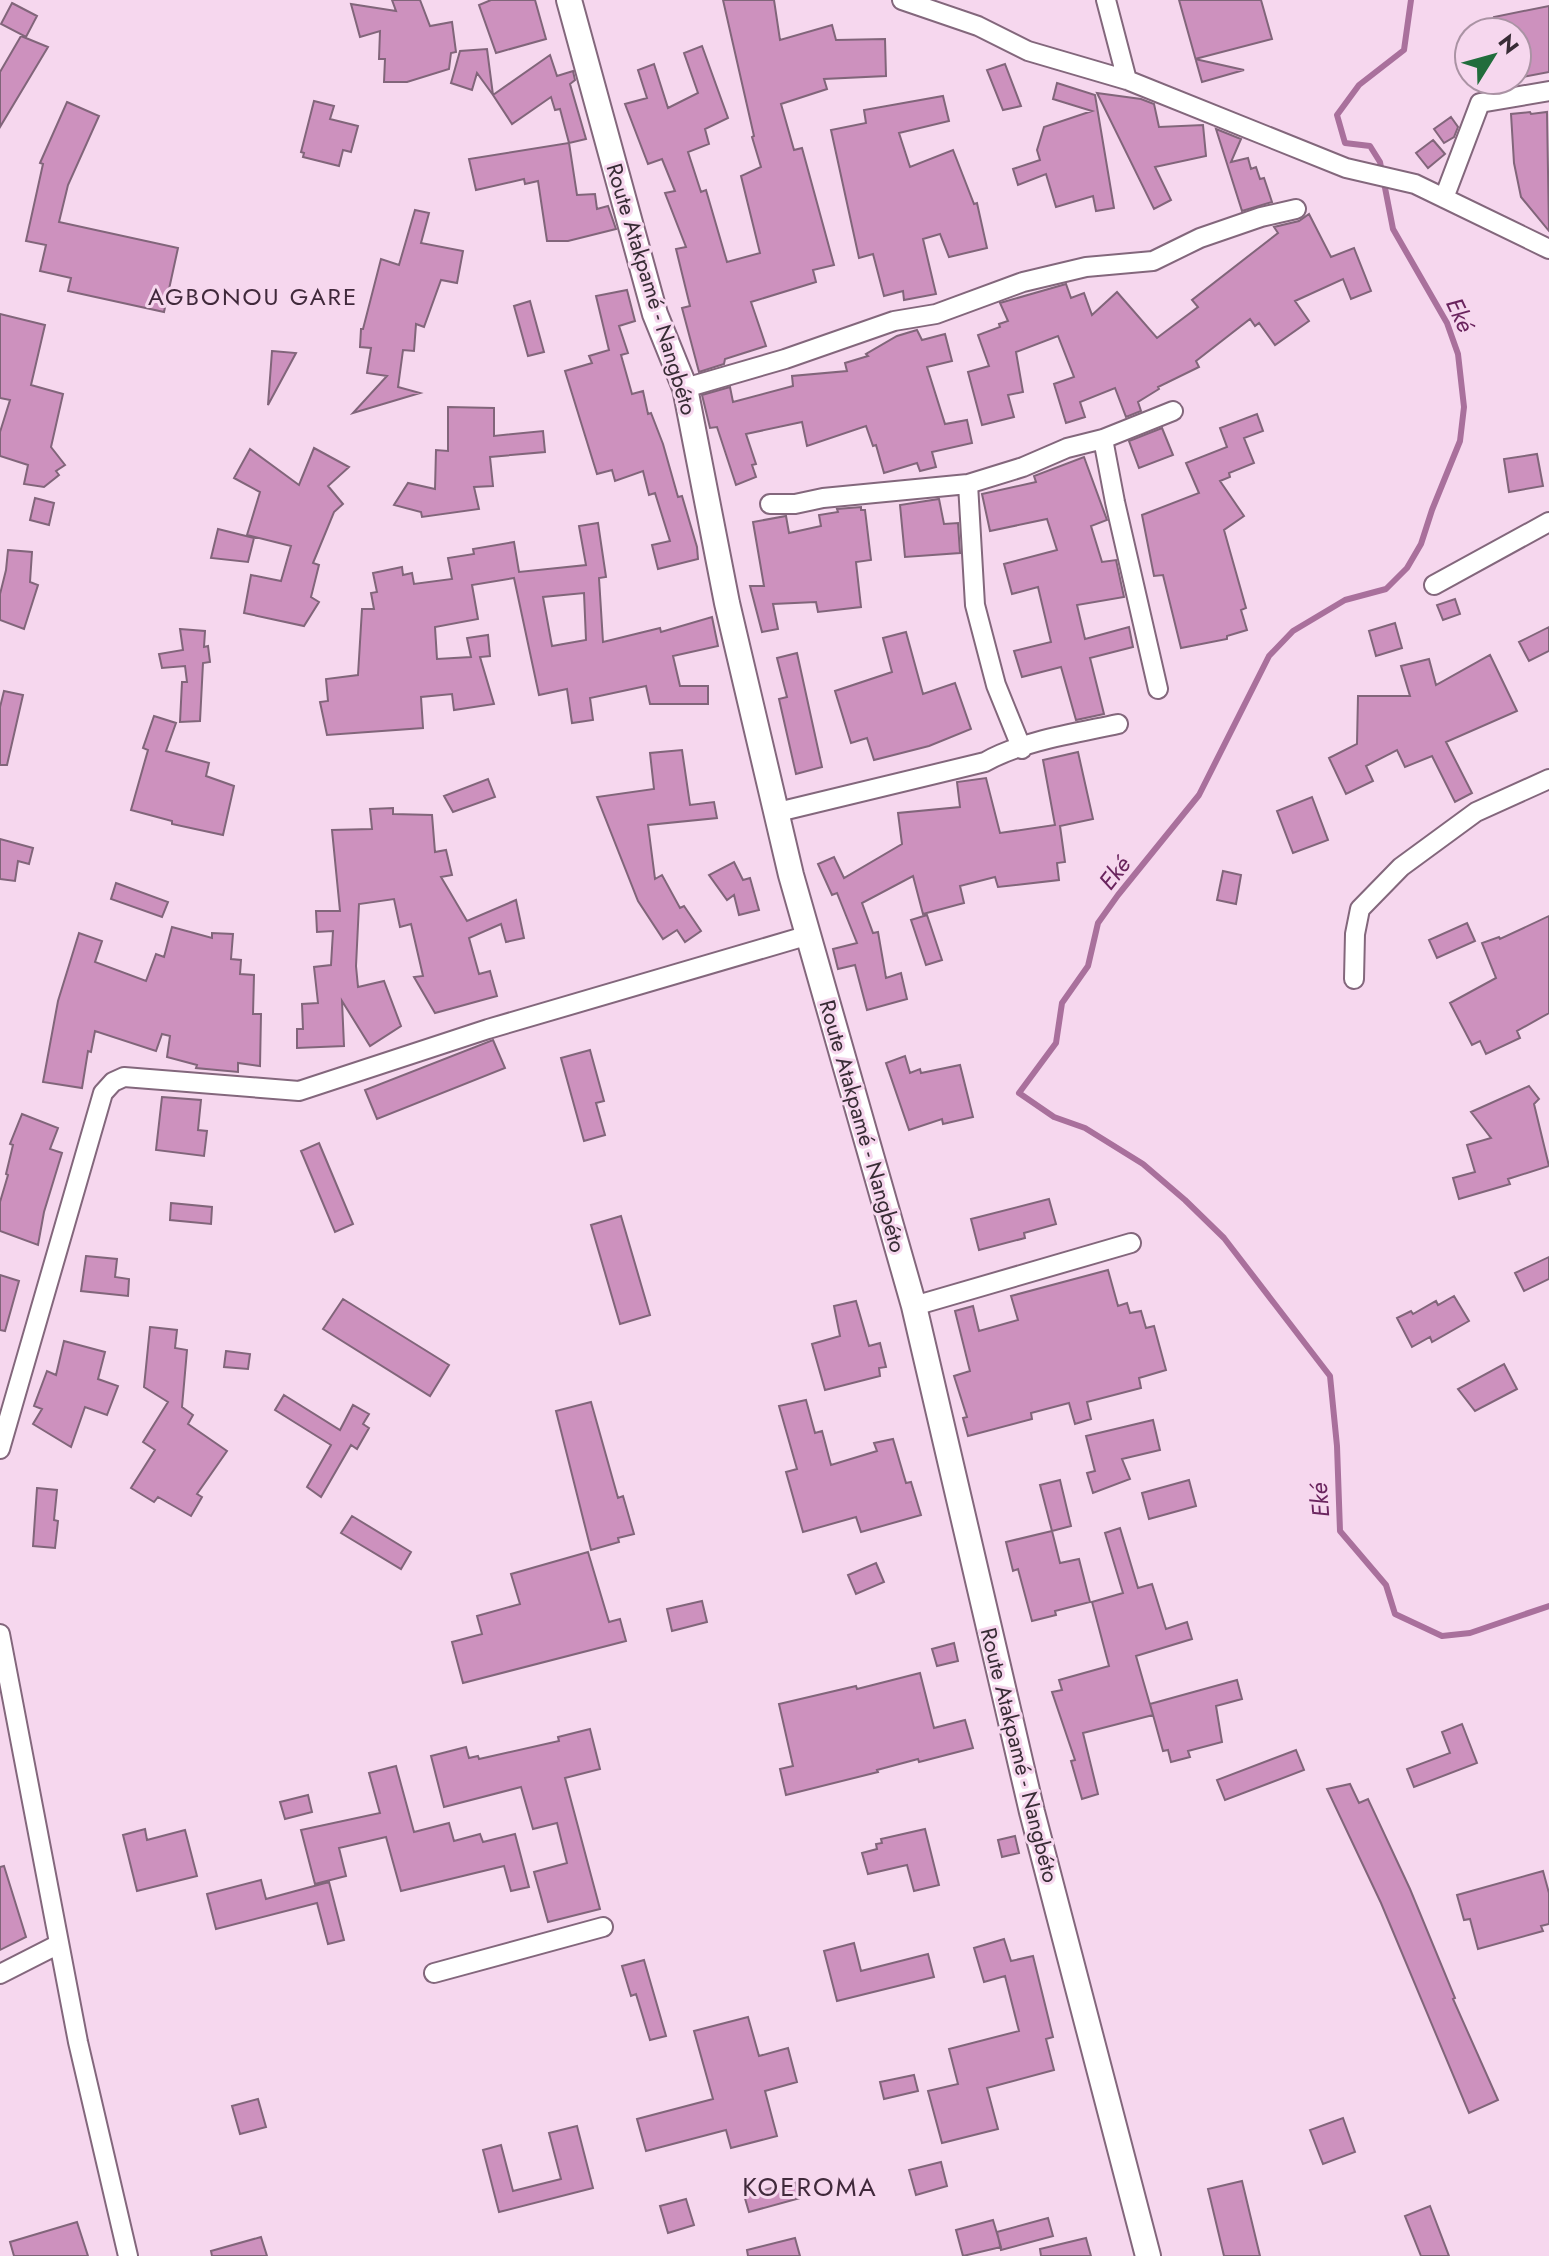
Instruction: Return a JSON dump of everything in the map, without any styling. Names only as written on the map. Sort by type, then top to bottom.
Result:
[{"type":"main road","name":"Route Atakpamé - Nangbéto","points":[[569,0],[655,314],[685,388],[727,603],[791,875],[914,1306],[1032,1812],[1148,2256]]},
{"type":"street","points":[[902,0],[978,26],[1028,51],[1127,80],[1346,168],[1415,184],[1549,249]]},
{"type":"street","points":[[1106,0],[1127,80]]},
{"type":"street","points":[[1444,198],[1480,103],[1549,91]]},
{"type":"street","points":[[685,388],[785,359],[894,321],[936,314],[1023,282],[1086,267],[1153,261],[1200,238],[1261,217],[1296,209]]},
{"type":"street","points":[[770,504],[795,504],[823,498],[968,484],[1023,467],[1067,448],[1103,439],[1173,411]]},
{"type":"street","points":[[1103,439],[1158,689]]},
{"type":"street","points":[[968,484],[975,605],[996,685],[1022,749]]},
{"type":"street","points":[[1434,585],[1549,522]]},
{"type":"street","points":[[778,812],[985,762],[1001,753],[1118,724]]},
{"type":"street","points":[[1354,979],[1355,934],[1360,909],[1401,867],[1476,812],[1549,779]]},
{"type":"street","points":[[0,1449],[103,1093],[113,1082],[124,1077],[299,1091],[501,1025],[809,935]]},
{"type":"street","points":[[914,1306],[1131,1243]]},
{"type":"street","points":[[0,1634],[78,2042],[128,2256]]},
{"type":"street","points":[[434,1973],[603,1927]]},
{"type":"street","points":[[0,1974],[59,1944]]},
{"type":"building","points":[[392,0],[420,0],[430,26],[452,22],[456,52],[451,53],[449,69],[407,82],[384,82],[385,59],[379,59],[380,31],[360,37],[351,4],[396,11]]},
{"type":"building","points":[[491,0],[535,0],[546,39],[496,53],[479,5]]},
{"type":"building","points":[[723,0],[774,0],[780,40],[832,25],[836,40],[885,39],[886,76],[824,79],[827,89],[781,104],[794,150],[802,148],[834,265],[813,270],[816,282],[751,302],[766,346],[725,359],[724,364],[699,372],[682,308],[690,306],[676,249],[686,247],[665,193],[675,191],[662,159],[648,164],[625,104],[647,98],[638,70],[654,64],[668,108],[698,93],[684,53],[702,46],[728,118],[705,129],[709,144],[688,152],[701,192],[706,190],[727,262],[760,253],[741,176],[761,167]]},
{"type":"building","points":[[1179,0],[1261,0],[1272,39],[1196,59]]},
{"type":"building","points":[[12,3],[37,16],[26,37],[1,24]]},
{"type":"building","points":[[1549,6],[1549,72],[1533,75],[1533,16],[1499,16]]},
{"type":"building","points":[[21,36],[48,47],[0,127],[0,72]]},
{"type":"building","points":[[487,49],[493,95],[477,73],[472,90],[451,83],[460,51]]},
{"type":"building","points":[[550,55],[557,76],[573,71],[575,80],[570,84],[586,139],[569,143],[560,109],[555,110],[551,97],[512,124],[493,95]]},
{"type":"building","points":[[1196,59],[1244,70],[1202,82]]},
{"type":"building","points":[[1005,64],[1021,106],[1003,110],[987,70]]},
{"type":"building","points":[[1057,83],[1095,95],[1114,208],[1096,211],[1093,196],[1056,207],[1046,174],[1018,185],[1013,169],[1040,160],[1037,150],[1044,127],[1092,111],[1053,99]]},
{"type":"building","points":[[1097,93],[1141,99],[1154,104],[1159,127],[1203,125],[1206,156],[1155,167],[1171,200],[1154,209]]},
{"type":"building","points":[[943,96],[949,121],[899,133],[910,167],[953,150],[974,204],[977,203],[987,248],[949,257],[940,234],[923,239],[936,294],[904,300],[903,291],[884,296],[873,254],[859,258],[831,130],[866,123],[864,110]]},
{"type":"building","points":[[314,101],[334,106],[330,119],[358,126],[351,152],[343,150],[339,166],[303,157],[304,153],[301,152]]},
{"type":"building","points":[[67,102],[99,116],[68,185],[59,222],[178,248],[164,312],[68,291],[71,278],[40,271],[46,245],[26,241],[43,164],[40,163]]},
{"type":"building","points":[[1547,112],[1549,231],[1521,197],[1514,163],[1511,114]]},
{"type":"building","points":[[1451,117],[1458,127],[1454,137],[1444,143],[1434,129]]},
{"type":"building","points":[[1216,129],[1241,139],[1231,162],[1248,158],[1251,169],[1256,167],[1260,179],[1264,178],[1272,202],[1242,211]]},
{"type":"building","points":[[1433,140],[1445,154],[1428,168],[1416,153]]},
{"type":"building","points":[[569,143],[577,195],[595,194],[597,209],[608,206],[616,229],[568,241],[547,241],[538,181],[525,184],[524,179],[476,190],[469,159]]},
{"type":"building","points":[[415,210],[429,213],[421,243],[463,251],[457,283],[441,280],[424,327],[416,324],[414,351],[403,350],[398,387],[420,393],[353,413],[387,376],[367,373],[371,348],[360,347],[361,329],[381,259],[399,265]]},
{"type":"building","points":[[1309,214],[1331,257],[1354,248],[1371,291],[1351,299],[1343,279],[1295,301],[1309,321],[1275,345],[1259,323],[1255,326],[1250,319],[1196,361],[1199,367],[1158,387],[1138,402],[1141,411],[1126,417],[1115,388],[1080,402],[1085,417],[1066,423],[1054,384],[1074,377],[1058,336],[1016,352],[1023,392],[1008,395],[1014,417],[982,425],[968,372],[989,366],[978,335],[1008,321],[1000,303],[1066,284],[1071,298],[1084,293],[1092,315],[1117,292],[1157,338],[1198,307],[1192,300],[1278,233],[1274,227],[1299,221]]},
{"type":"building","points":[[627,290],[635,321],[619,326],[628,353],[621,355],[632,394],[643,391],[648,414],[651,413],[663,444],[697,547],[698,559],[658,569],[652,545],[670,541],[655,493],[649,495],[643,471],[615,481],[612,470],[597,474],[565,371],[592,363],[589,356],[609,350],[596,296]]},
{"type":"building","points":[[530,301],[544,352],[528,356],[514,306]]},
{"type":"building","points":[[0,314],[45,325],[31,385],[63,394],[51,447],[65,465],[56,471],[59,475],[44,487],[24,484],[28,465],[0,456],[0,432],[10,400],[0,398]]},
{"type":"building","points":[[917,330],[922,340],[945,334],[952,361],[927,367],[945,424],[967,420],[972,443],[932,452],[936,467],[920,471],[917,463],[884,473],[876,445],[873,446],[866,426],[807,446],[802,422],[746,434],[756,464],[752,465],[756,477],[736,485],[717,427],[710,428],[702,395],[730,387],[733,402],[793,386],[792,376],[847,371],[845,363],[868,356],[866,354],[897,336]]},
{"type":"building","points":[[272,351],[296,353],[268,405]]},
{"type":"building","points":[[448,407],[494,408],[494,436],[543,431],[545,452],[490,457],[493,486],[474,487],[479,509],[422,517],[421,512],[394,505],[408,483],[435,489],[436,450],[448,451]]},
{"type":"building","points":[[1257,414],[1263,431],[1244,438],[1254,463],[1229,473],[1230,477],[1220,481],[1244,516],[1224,530],[1246,608],[1241,610],[1247,630],[1227,636],[1227,639],[1181,648],[1163,575],[1154,576],[1142,515],[1199,493],[1186,463],[1227,447],[1220,428]]},
{"type":"building","points":[[1162,428],[1173,455],[1139,468],[1129,441]]},
{"type":"building","points":[[314,448],[349,467],[328,486],[343,504],[334,512],[313,563],[319,565],[311,597],[319,602],[304,626],[244,613],[251,575],[281,581],[291,546],[247,535],[260,492],[234,478],[250,449],[299,485]]},
{"type":"building","points":[[1537,454],[1543,486],[1509,492],[1504,459]]},
{"type":"building","points":[[1084,457],[1107,520],[1091,526],[1102,562],[1116,560],[1124,597],[1077,605],[1085,639],[1129,627],[1133,647],[1090,658],[1104,714],[1076,720],[1061,667],[1022,677],[1014,651],[1051,642],[1038,587],[1012,594],[1004,564],[1057,550],[1047,519],[990,531],[982,494],[1036,482],[1034,476]]},
{"type":"building","points":[[35,498],[54,503],[49,525],[30,520]]},
{"type":"building","points":[[939,499],[944,524],[958,523],[960,553],[905,557],[900,505]]},
{"type":"building","points":[[861,507],[865,510],[871,560],[856,562],[861,607],[818,612],[816,602],[773,604],[778,629],[762,632],[750,586],[764,586],[753,522],[786,516],[789,533],[821,526],[819,515],[838,512],[837,509]]},
{"type":"building","points":[[598,523],[606,577],[599,578],[603,642],[660,628],[661,632],[712,617],[718,646],[673,656],[680,686],[708,686],[708,704],[650,704],[646,686],[590,698],[593,720],[572,723],[567,689],[539,695],[514,578],[472,585],[478,619],[435,627],[437,659],[471,657],[467,638],[488,635],[490,656],[480,657],[494,704],[454,710],[452,694],[421,697],[423,728],[327,735],[320,702],[328,701],[326,679],[358,675],[362,609],[374,609],[371,593],[377,592],[373,573],[402,567],[403,575],[412,573],[414,584],[452,579],[448,558],[474,554],[473,549],[514,542],[519,572],[586,565],[579,526]],"holes":[[[584,593],[586,640],[552,646],[543,597]]]},
{"type":"building","points":[[218,529],[254,538],[248,562],[211,558]]},
{"type":"building","points":[[8,550],[32,552],[30,582],[38,585],[24,629],[0,620],[0,594]]},
{"type":"building","points":[[1455,599],[1460,614],[1443,620],[1437,605]]},
{"type":"building","points":[[1395,623],[1402,648],[1376,656],[1369,631]]},
{"type":"building","points":[[1549,627],[1549,651],[1529,661],[1519,642]]},
{"type":"building","points":[[180,629],[205,631],[204,647],[208,646],[210,662],[203,663],[200,721],[180,722],[182,682],[187,682],[185,666],[162,668],[159,654],[183,650]]},
{"type":"building","points":[[906,632],[923,694],[955,683],[971,729],[929,746],[874,760],[867,738],[851,743],[835,691],[892,672],[883,638]]},
{"type":"building","points":[[797,653],[822,767],[796,774],[779,699],[787,697],[777,658]]},
{"type":"building","points":[[1490,655],[1517,711],[1446,742],[1472,793],[1455,802],[1432,756],[1405,767],[1397,750],[1366,766],[1373,781],[1346,794],[1329,758],[1357,744],[1358,696],[1410,696],[1401,666],[1429,659],[1436,685]]},
{"type":"building","points":[[4,691],[23,695],[7,765],[0,765],[0,707]]},
{"type":"building","points":[[154,716],[176,723],[166,751],[209,763],[206,776],[234,786],[223,835],[172,824],[172,821],[131,810],[148,750],[143,748]]},
{"type":"building","points":[[682,750],[690,805],[714,802],[717,818],[648,825],[655,879],[662,875],[680,908],[684,906],[701,931],[685,942],[677,930],[663,939],[638,901],[597,797],[654,789],[650,753]]},
{"type":"building","points":[[1078,752],[1093,819],[1060,826],[1065,862],[1057,863],[1059,880],[998,887],[995,877],[960,886],[964,903],[923,914],[913,876],[862,903],[873,933],[878,932],[886,978],[901,973],[907,999],[867,1010],[855,965],[838,969],[833,949],[857,943],[837,893],[832,895],[818,864],[834,857],[844,878],[902,844],[898,813],[960,807],[957,782],[986,778],[1000,833],[1055,825],[1043,760]]},
{"type":"building","points":[[488,779],[495,797],[453,812],[444,796]]},
{"type":"building","points":[[1312,797],[1328,840],[1293,853],[1277,811]]},
{"type":"building","points":[[393,808],[393,814],[432,815],[435,852],[446,850],[452,875],[441,877],[467,921],[516,900],[524,938],[506,942],[501,924],[469,938],[479,974],[490,971],[497,996],[435,1013],[414,977],[423,976],[411,924],[400,927],[394,899],[359,904],[358,987],[384,981],[401,1026],[370,1046],[342,1001],[344,1046],[297,1048],[297,1029],[303,1029],[302,1004],[318,1003],[314,967],[331,965],[333,931],[317,932],[316,911],[340,911],[332,830],[372,829],[370,809]]},
{"type":"building","points":[[0,839],[33,848],[29,864],[18,861],[15,881],[0,879]]},
{"type":"building","points":[[734,862],[743,880],[750,878],[759,910],[739,915],[734,895],[727,900],[709,875]]},
{"type":"building","points":[[1223,871],[1241,875],[1236,904],[1217,900]]},
{"type":"building","points":[[116,883],[168,902],[162,917],[111,899]]},
{"type":"building","points":[[927,915],[942,960],[926,965],[911,920]]},
{"type":"building","points":[[1549,916],[1549,1013],[1517,1031],[1520,1038],[1486,1054],[1480,1041],[1472,1045],[1450,1003],[1496,978],[1482,943],[1500,939]]},
{"type":"building","points":[[1467,923],[1475,941],[1437,958],[1429,940]]},
{"type":"building","points":[[172,927],[212,938],[212,933],[233,934],[231,959],[241,960],[240,974],[254,975],[253,1014],[261,1014],[260,1066],[238,1063],[238,1072],[196,1068],[197,1065],[167,1057],[170,1036],[162,1034],[156,1051],[95,1031],[82,1088],[43,1082],[58,1001],[79,933],[102,941],[95,962],[146,981],[156,954],[164,957]]},
{"type":"building","points":[[493,1040],[505,1068],[377,1119],[365,1090]]},
{"type":"building","points":[[590,1050],[604,1101],[596,1103],[605,1135],[584,1141],[561,1058]]},
{"type":"building","points":[[905,1056],[910,1073],[960,1065],[973,1117],[943,1124],[942,1119],[909,1130],[886,1063]]},
{"type":"building","points":[[1529,1086],[1539,1099],[1534,1104],[1549,1166],[1508,1179],[1510,1184],[1459,1199],[1453,1178],[1475,1172],[1467,1145],[1491,1138],[1471,1112]]},
{"type":"building","points":[[162,1097],[201,1100],[198,1130],[207,1131],[204,1156],[156,1150]]},
{"type":"building","points":[[22,1114],[58,1128],[50,1149],[62,1153],[44,1212],[38,1245],[0,1231],[0,1202],[8,1175],[13,1145],[10,1144]]},
{"type":"building","points":[[319,1143],[353,1224],[335,1232],[301,1151]]},
{"type":"building","points":[[1049,1199],[1056,1224],[1024,1233],[1025,1238],[979,1250],[971,1219]]},
{"type":"building","points":[[171,1203],[212,1207],[211,1224],[170,1220]]},
{"type":"building","points":[[621,1216],[650,1315],[620,1324],[591,1225]]},
{"type":"building","points":[[86,1256],[117,1259],[115,1277],[129,1279],[128,1296],[81,1291]]},
{"type":"building","points":[[1549,1257],[1549,1279],[1524,1291],[1515,1273]]},
{"type":"building","points":[[1108,1270],[1118,1306],[1127,1303],[1130,1313],[1141,1311],[1146,1328],[1154,1326],[1166,1370],[1139,1378],[1141,1388],[1087,1402],[1091,1419],[1075,1424],[1069,1403],[1031,1413],[1032,1419],[968,1436],[963,1418],[967,1417],[954,1376],[970,1371],[955,1311],[973,1306],[979,1331],[1018,1320],[1011,1296]]},
{"type":"building","points":[[0,1275],[19,1281],[5,1331],[0,1330]]},
{"type":"building","points":[[1454,1296],[1469,1321],[1432,1342],[1430,1337],[1412,1347],[1397,1318],[1411,1311],[1413,1314],[1436,1301],[1438,1305]]},
{"type":"building","points":[[343,1299],[449,1365],[430,1396],[323,1329]]},
{"type":"building","points":[[856,1301],[869,1346],[880,1343],[886,1367],[879,1368],[880,1376],[825,1390],[812,1344],[840,1336],[834,1306]]},
{"type":"building","points":[[150,1327],[177,1330],[175,1348],[187,1350],[182,1407],[193,1415],[188,1424],[227,1451],[197,1494],[202,1497],[191,1516],[158,1497],[154,1502],[131,1488],[155,1450],[143,1442],[168,1402],[144,1387]]},
{"type":"building","points":[[64,1341],[105,1352],[98,1379],[118,1386],[107,1415],[85,1407],[71,1447],[33,1424],[42,1409],[34,1406],[47,1371],[56,1375]]},
{"type":"building","points":[[226,1351],[250,1354],[248,1369],[224,1367]]},
{"type":"building","points":[[1504,1364],[1517,1389],[1475,1411],[1458,1389]]},
{"type":"building","points":[[284,1395],[340,1430],[353,1405],[369,1414],[363,1424],[369,1428],[357,1449],[351,1445],[321,1497],[307,1487],[331,1445],[275,1410]]},
{"type":"building","points":[[806,1400],[815,1433],[822,1431],[831,1465],[877,1451],[874,1443],[893,1439],[906,1483],[911,1482],[921,1515],[861,1532],[856,1517],[803,1532],[786,1472],[797,1469],[779,1406]]},
{"type":"building","points":[[591,1402],[618,1498],[623,1496],[634,1534],[591,1550],[556,1411]]},
{"type":"building","points":[[1153,1420],[1160,1450],[1122,1459],[1130,1479],[1093,1493],[1087,1473],[1095,1471],[1086,1436]]},
{"type":"building","points":[[1060,1480],[1071,1526],[1052,1531],[1040,1485]]},
{"type":"building","points":[[1189,1480],[1196,1506],[1149,1519],[1142,1493]]},
{"type":"building","points":[[37,1488],[57,1490],[55,1548],[33,1546]]},
{"type":"building","points":[[352,1516],[411,1552],[401,1569],[341,1533]]},
{"type":"building","points":[[1120,1528],[1138,1588],[1152,1584],[1166,1629],[1187,1622],[1192,1639],[1136,1656],[1153,1715],[1083,1733],[1098,1794],[1082,1799],[1071,1761],[1075,1760],[1052,1692],[1062,1690],[1059,1680],[1109,1666],[1092,1602],[1123,1593],[1105,1533]]},
{"type":"building","points":[[1052,1531],[1060,1563],[1079,1559],[1090,1602],[1032,1621],[1018,1569],[1013,1571],[1006,1542]]},
{"type":"building","points":[[588,1552],[609,1622],[620,1619],[626,1641],[463,1683],[452,1642],[482,1634],[477,1616],[520,1604],[511,1574]]},
{"type":"building","points":[[876,1563],[884,1582],[856,1594],[848,1575]]},
{"type":"building","points":[[702,1601],[707,1622],[672,1631],[667,1609]]},
{"type":"building","points":[[954,1643],[958,1661],[937,1666],[932,1649]]},
{"type":"building","points":[[920,1673],[934,1728],[965,1720],[973,1748],[919,1762],[918,1759],[786,1795],[780,1769],[793,1766],[779,1704]]},
{"type":"building","points":[[1237,1680],[1242,1699],[1216,1706],[1222,1742],[1188,1751],[1190,1757],[1171,1762],[1168,1750],[1163,1751],[1150,1704]]},
{"type":"building","points":[[1462,1724],[1477,1763],[1414,1787],[1407,1769],[1450,1753],[1442,1732]]},
{"type":"building","points":[[590,1729],[600,1769],[565,1778],[600,1909],[548,1922],[534,1872],[567,1863],[557,1823],[533,1829],[521,1787],[444,1807],[431,1756],[466,1747],[469,1758],[478,1756],[479,1759],[559,1741],[558,1737]]},
{"type":"building","points":[[1296,1750],[1304,1770],[1225,1800],[1217,1780]]},
{"type":"building","points":[[396,1766],[414,1832],[449,1823],[454,1841],[480,1834],[483,1842],[515,1834],[529,1887],[511,1891],[504,1866],[401,1891],[386,1837],[339,1848],[346,1876],[315,1884],[301,1830],[380,1813],[369,1773]]},
{"type":"building","points":[[1350,1784],[1359,1803],[1368,1799],[1410,1889],[1453,1999],[1498,2100],[1469,2113],[1381,1903],[1327,1789]]},
{"type":"building","points":[[308,1795],[312,1812],[285,1819],[280,1802]]},
{"type":"building","points":[[145,1829],[147,1840],[185,1830],[197,1876],[137,1891],[123,1835]]},
{"type":"building","points":[[925,1829],[939,1885],[914,1891],[907,1865],[868,1874],[862,1853],[877,1849],[876,1844],[882,1843],[881,1839]]},
{"type":"building","points":[[1015,1836],[1019,1853],[1002,1857],[998,1840]]},
{"type":"building","points":[[4,1866],[26,1937],[0,1950],[0,1867]]},
{"type":"building","points":[[1543,1871],[1549,1893],[1549,1924],[1541,1926],[1543,1931],[1478,1949],[1470,1919],[1464,1920],[1457,1895]]},
{"type":"building","points":[[261,1880],[266,1899],[329,1882],[344,1940],[328,1944],[317,1903],[216,1929],[207,1894]]},
{"type":"building","points":[[1004,1939],[1011,1961],[1033,1956],[1053,2037],[1046,2039],[1054,2070],[987,2088],[998,2129],[942,2143],[928,2091],[958,2084],[949,2049],[1019,2031],[1005,1976],[984,1982],[974,1948]]},
{"type":"building","points":[[854,1943],[861,1971],[928,1954],[934,1977],[837,2001],[824,1951]]},
{"type":"building","points":[[644,1960],[666,2036],[650,2040],[636,1994],[631,1996],[622,1966]]},
{"type":"building","points":[[748,2017],[759,2056],[788,2048],[797,2082],[765,2091],[777,2136],[731,2148],[726,2130],[646,2151],[637,2119],[713,2099],[694,2031]]},
{"type":"building","points":[[914,2075],[918,2091],[884,2099],[880,2082]]},
{"type":"building","points":[[258,2099],[266,2127],[240,2134],[232,2106]]},
{"type":"building","points":[[1343,2118],[1355,2152],[1323,2164],[1310,2130]]},
{"type":"building","points":[[577,2126],[593,2188],[499,2212],[483,2150],[501,2145],[513,2191],[561,2179],[549,2133]]},
{"type":"building","points":[[941,2162],[947,2186],[916,2195],[909,2170]]},
{"type":"building","points":[[1242,2181],[1260,2256],[1224,2256],[1208,2189]]},
{"type":"building","points":[[795,2182],[800,2198],[749,2212],[744,2195]]},
{"type":"building","points":[[686,2199],[694,2225],[668,2233],[660,2206]]},
{"type":"building","points":[[1430,2206],[1449,2256],[1421,2256],[1405,2216]]},
{"type":"building","points":[[1048,2218],[1053,2236],[1001,2250],[997,2232]]},
{"type":"building","points":[[993,2220],[1001,2247],[963,2256],[956,2230]]},
{"type":"building","points":[[77,2222],[88,2256],[14,2256],[10,2242]]},
{"type":"building","points":[[261,2237],[267,2256],[212,2256],[211,2251]]},
{"type":"building","points":[[795,2238],[800,2256],[748,2256],[747,2250]]},
{"type":"building","points":[[1086,2238],[1091,2256],[1041,2256],[1040,2249]]},
{"type":"waterway","name":"Eké","points":[[1411,0],[1404,50],[1359,85],[1337,115],[1345,143],[1370,146],[1380,162],[1393,229],[1447,323],[1458,354],[1464,407],[1460,441],[1421,544],[1407,568],[1386,589],[1345,600],[1293,631],[1269,656],[1199,795],[1098,923],[1088,966],[1062,1003],[1056,1043],[1019,1093],[1054,1117],[1085,1128],[1143,1164],[1185,1200],[1224,1238],[1330,1376],[1337,1446],[1340,1531],[1386,1585],[1395,1614],[1442,1636],[1470,1633],[1549,1606]]},
{"type":"district","name":"AGBONOU GARE","points":[[253,297]]},
{"type":"district","name":"KOEROMA","points":[[810,2187]]}]
